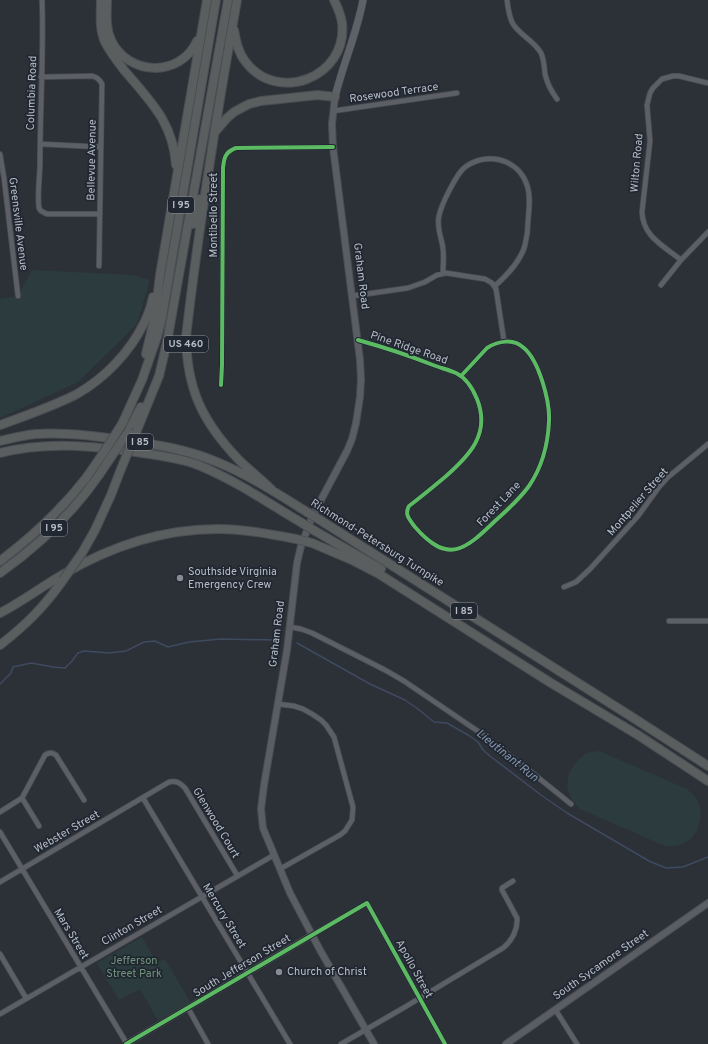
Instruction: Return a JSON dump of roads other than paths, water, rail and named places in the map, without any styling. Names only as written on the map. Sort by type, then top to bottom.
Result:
[{"type":"highway","points":[[101,0],[101,27],[105,42],[117,61],[165,123],[173,143],[176,161],[176,179]]},
{"type":"highway","points":[[107,0],[106,25],[111,40],[116,49],[124,58],[137,65],[148,68],[158,68],[173,65],[187,56],[194,47],[202,29]]},
{"type":"highway","name":"US 460","points":[[130,406],[133,391],[144,361],[155,316],[160,275],[207,0]]},
{"type":"highway","name":"I 95","points":[[0,561],[33,534],[62,506],[86,478],[122,424],[149,362],[162,317],[216,0]]},
{"type":"highway","name":"I 95","points":[[0,573],[26,553],[55,527],[88,492],[128,432],[150,388],[167,342],[228,0]]},
{"type":"highway","name":"US 460","points":[[237,0],[198,242],[186,337],[188,366],[194,394],[202,412],[212,428],[238,459],[272,490]]},
{"type":"highway","points":[[233,24],[237,46],[251,68],[272,81],[288,83],[303,81],[320,73],[336,55],[342,33],[342,24],[340,12],[334,0]]},
{"type":"highway","points":[[215,132],[234,112],[249,104],[261,101],[318,95],[335,98]]},
{"type":"highway","points":[[179,279],[194,219],[209,170]]},
{"type":"highway","points":[[0,425],[78,393],[90,386],[112,367],[132,343],[145,322],[160,275]]},
{"type":"highway","points":[[0,645],[43,607],[82,553],[95,530],[111,495],[159,376],[167,342]]},
{"type":"highway","name":"Richmond-Petersburg Turnpike","points":[[0,441],[35,434],[90,435],[166,446],[187,451],[218,462],[272,490],[708,766]]},
{"type":"highway","points":[[0,454],[37,447],[82,446],[109,448],[167,457],[197,465],[240,486],[381,569],[402,588]]},
{"type":"highway","name":"I 85","points":[[0,613],[62,575],[99,556],[144,539],[161,535],[219,529],[244,530],[296,539],[354,561],[379,574],[638,735],[708,781]]},
{"type":"highway","points":[[0,556],[33,534]]},
{"type":"highway","points":[[0,618],[43,587]]},
{"type":"main road","name":"Graham Road","points":[[364,0],[335,98],[332,129],[333,148],[358,340],[361,378],[360,397],[356,423],[347,451],[311,520],[301,546],[294,582],[290,627],[261,809],[263,828],[290,893],[374,1044]]},
{"type":"main road","name":"South Sycamore Street","points":[[506,1044],[708,903]]},
{"type":"street","name":"Columbia Road","points":[[42,0],[39,208],[47,214],[100,214]]},
{"type":"street","points":[[507,0],[512,23],[537,47],[541,53],[547,82],[557,99]]},
{"type":"street","name":"Wilton Road","points":[[681,260],[650,235],[643,222],[642,212],[650,141],[648,99],[657,83],[667,77],[679,76],[708,83]]},
{"type":"street","name":"Bellevue Avenue","points":[[41,77],[94,77],[100,80],[102,84],[99,266]]},
{"type":"street","name":"Rosewood Terrace","points":[[333,111],[457,93]]},
{"type":"street","points":[[40,144],[100,147]]},
{"type":"street","name":"Montibello Street","points":[[221,385],[223,168],[225,156],[231,150],[236,148],[333,148]]},
{"type":"street","name":"Greensville Avenue","points":[[0,154],[1,172],[18,296]]},
{"type":"street","points":[[443,273],[444,258],[438,227],[440,212],[456,178],[465,167],[480,160],[495,159],[509,163],[515,167],[524,179],[529,191],[529,211],[527,234],[522,252],[508,273],[494,286]]},
{"type":"street","points":[[661,285],[681,260],[708,232]]},
{"type":"street","points":[[352,296],[417,286],[436,275],[443,273],[485,279],[492,283],[496,289],[504,341],[487,348],[461,376]]},
{"type":"street","name":"Pine Ridge Road","points":[[358,340],[424,361],[461,376]]},
{"type":"street","name":"Forest Lane","points":[[461,376],[470,387],[478,403],[481,419],[479,435],[476,443],[460,463],[409,506],[408,510],[408,517],[419,531],[437,546],[456,549],[469,544],[476,539],[513,505],[527,489],[541,463],[547,442],[549,420],[548,401],[544,383],[527,351],[519,344],[504,341]]},
{"type":"street","name":"Montpelier Street","points":[[564,587],[576,582],[590,569],[638,516],[667,478],[708,444]]},
{"type":"street","points":[[669,621],[708,621]]},
{"type":"street","points":[[290,627],[312,633],[404,681],[479,732],[571,804]]},
{"type":"street","points":[[278,704],[303,709],[321,720],[326,725],[334,737],[353,807],[352,820],[349,826],[340,835],[280,870]]},
{"type":"street","points":[[0,812],[22,798],[45,755],[51,752],[56,755],[84,800]]},
{"type":"street","name":"Webster Street","points":[[0,882],[169,782],[178,782]]},
{"type":"street","name":"Glenwood Court","points":[[178,782],[185,788],[237,875]]},
{"type":"street","points":[[22,798],[39,826]]},
{"type":"street","name":"Mercury Street","points":[[143,798],[290,1044]]},
{"type":"street","name":"Mars Street","points":[[0,832],[127,1044]]},
{"type":"street","name":"Clinton Street","points":[[0,1014],[274,854]]},
{"type":"street","points":[[342,1044],[508,944],[515,932],[518,921],[502,888],[513,881]]},
{"type":"street","name":"South Jefferson Street","points":[[127,1044],[367,903]]},
{"type":"street","name":"Apollo Street","points":[[367,903],[446,1044]]},
{"type":"street","points":[[0,954],[26,998]]},
{"type":"street","points":[[188,1008],[208,1044]]},
{"type":"street","points":[[555,1009],[577,1044]]},
{"type":"waterway","name":"Lieutinant Run","points":[[0,684],[11,673],[13,667],[31,663],[65,668],[78,653],[84,651],[109,653],[126,651],[144,642],[155,641],[168,647],[189,642],[221,639],[275,640]]},
{"type":"waterway","name":"Lieutinant Run","points":[[297,643],[370,684],[405,700],[434,722],[447,723],[468,735],[478,742],[483,750],[490,756],[541,795],[567,813],[649,861],[666,868],[683,867],[708,857]]},
{"type":"place","name":"Southside Virginia Emergency Crew","points":[[180,578]]},
{"type":"place","name":"Church of Christ","points":[[279,972]]},
{"type":"park label","name":"Jefferson Street Park","points":[[134,967]]}]
